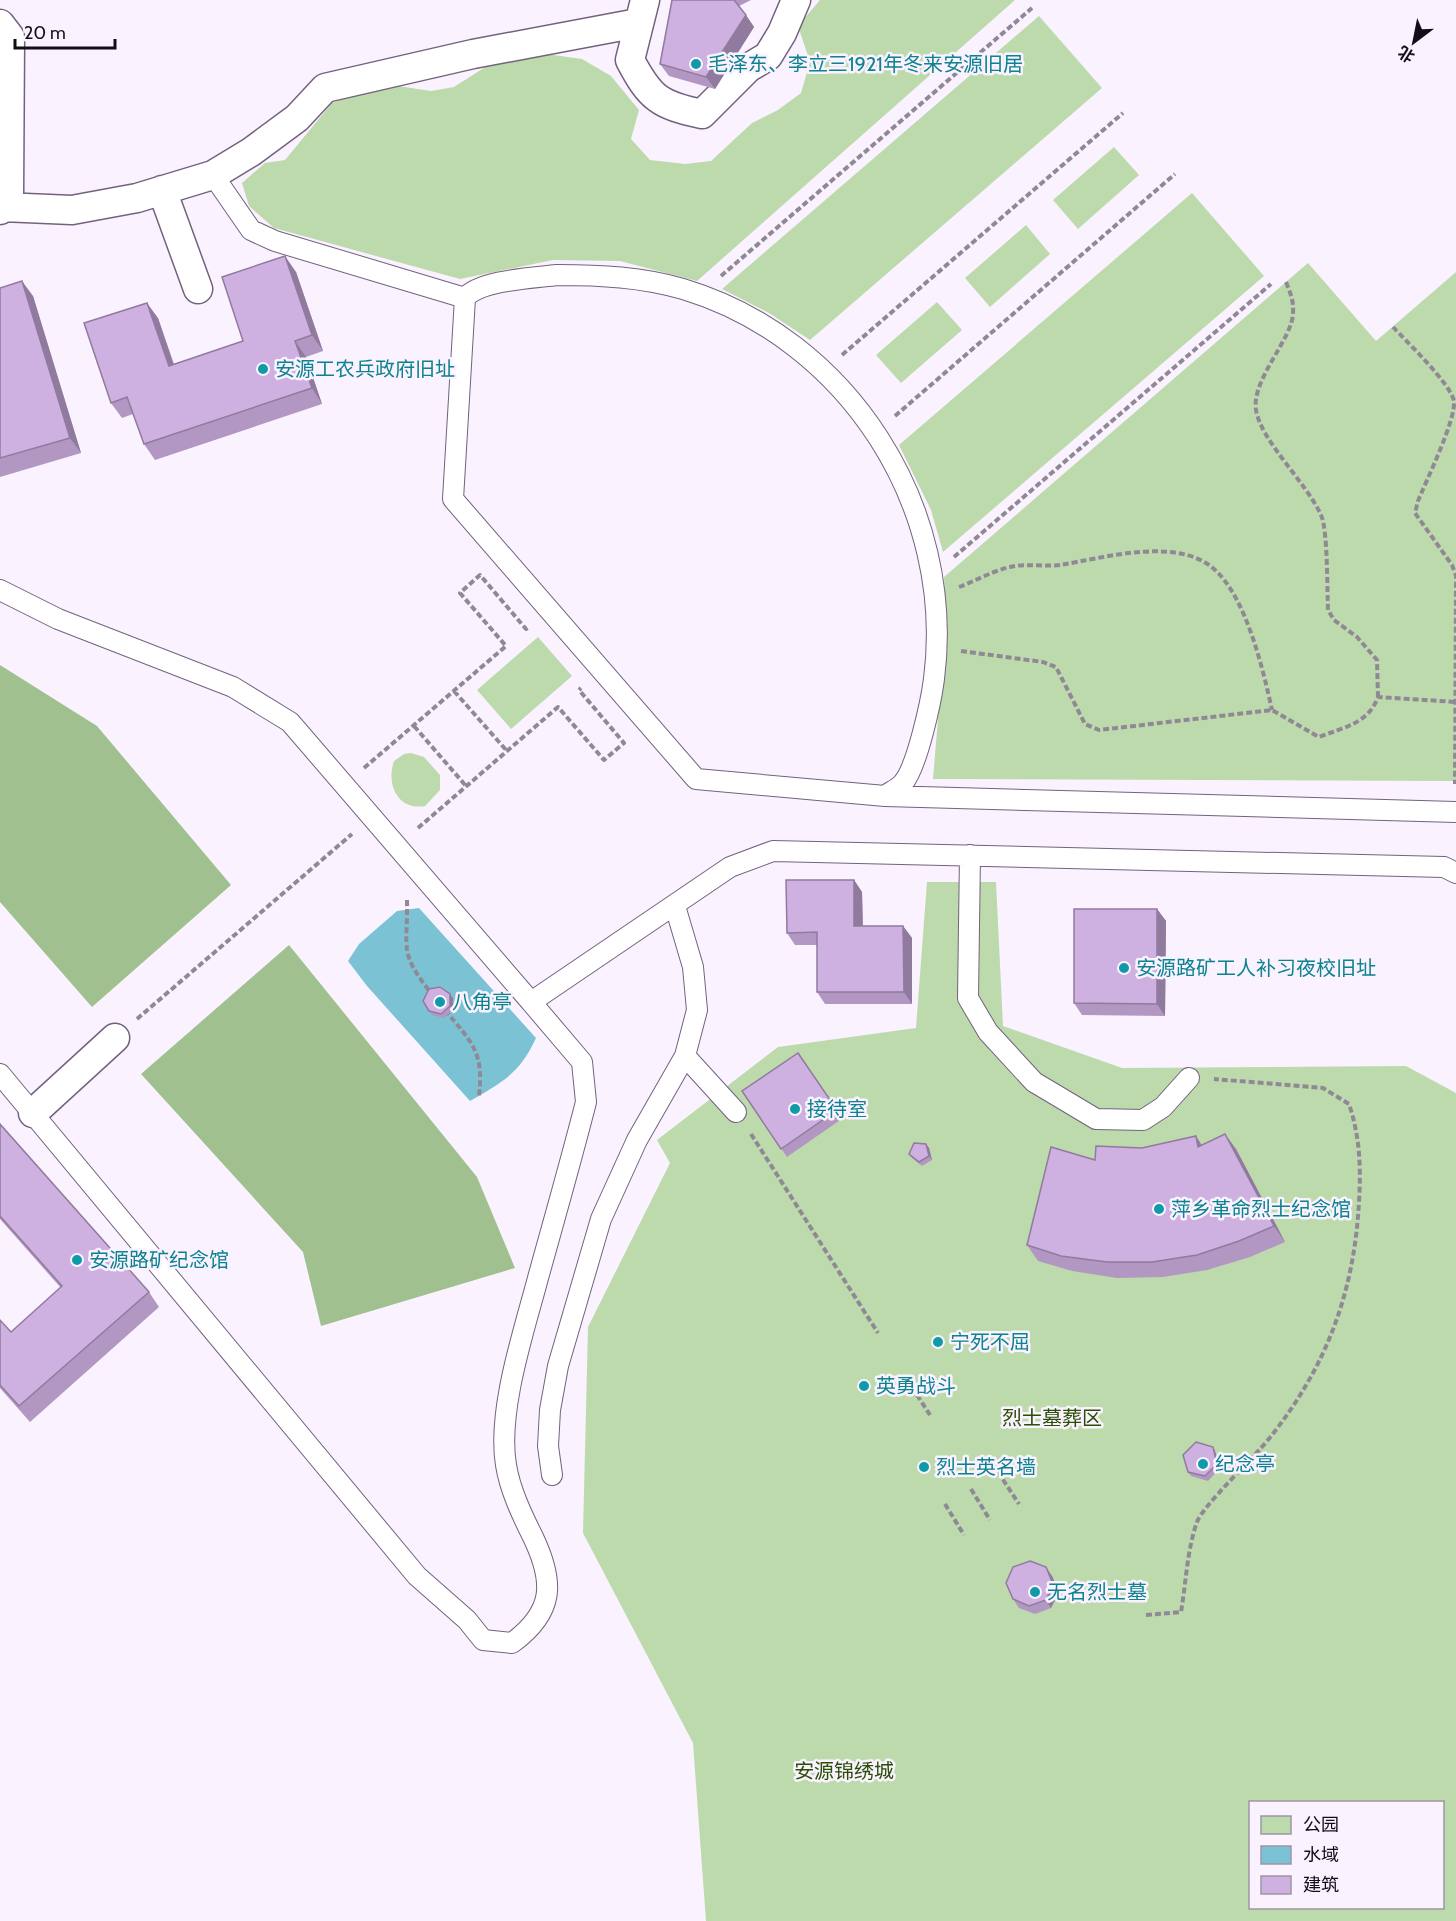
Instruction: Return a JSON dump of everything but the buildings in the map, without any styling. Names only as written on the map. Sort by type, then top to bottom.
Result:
[{"type":"street","points":[[0,24],[10,37],[9,195],[1,208],[72,210],[162,190],[213,175],[251,152],[297,118],[325,88],[473,54],[641,11],[630,60],[645,88],[671,108],[702,114],[740,74],[768,56],[782,33],[796,0]]},
{"type":"street","points":[[162,190],[198,289]]},
{"type":"street","points":[[33,1113],[115,1038]]},
{"type":"lane","points":[[213,175],[251,230],[275,241],[465,298]]},
{"type":"lane","points":[[885,796],[904,783],[921,741],[931,699],[937,648],[936,601],[933,575],[922,526],[906,485],[876,432],[861,411],[823,371],[799,350],[764,325],[698,295],[643,280],[600,275],[557,275],[493,285],[471,291],[465,298],[453,499],[696,779],[885,796],[1455,812]]},
{"type":"lane","points":[[0,590],[58,619],[233,687],[290,723],[582,1062],[586,1102],[519,1346],[506,1419],[506,1464],[519,1509],[545,1563],[547,1603],[531,1629],[512,1643],[483,1640],[467,1620],[417,1576],[0,1074]]},
{"type":"lane","points":[[531,1002],[730,867],[772,850],[1444,867],[1456,873]]},
{"type":"lane","points":[[970,855],[968,998],[988,1032],[1034,1082],[1096,1119],[1143,1120],[1163,1107],[1189,1078]]},
{"type":"lane","points":[[552,1475],[548,1437],[556,1377],[601,1219],[637,1140],[686,1056],[697,1010],[693,967],[675,906]]},
{"type":"lane","points":[[686,1056],[736,1112]]},
{"type":"path","points":[[698,295],[1032,8]]},
{"type":"path","points":[[823,371],[1123,113]]},
{"type":"path","points":[[876,432],[1175,174]]},
{"type":"path","points":[[937,648],[1043,662],[1056,667],[1085,724],[1099,730],[1272,710],[1319,737],[1364,718],[1373,710],[1378,697],[1377,660],[1357,637],[1334,620],[1328,610],[1323,518],[1301,480],[1261,425],[1256,408],[1262,382],[1294,315],[1293,298],[1286,282]]},
{"type":"path","points":[[933,575],[1271,284]]},
{"type":"path","points":[[1393,327],[1448,388],[1455,403],[1453,418],[1415,513],[1452,565],[1456,576],[1455,812]]},
{"type":"path","points":[[936,601],[956,588],[1011,567],[1058,565],[1118,555],[1161,552],[1193,555],[1214,568],[1231,587],[1261,660],[1272,710]]},
{"type":"path","points":[[371,776],[364,768],[506,646],[460,592],[480,576],[512,613]]},
{"type":"path","points":[[454,691],[507,751]]},
{"type":"path","points":[[1378,697],[1456,702]]},
{"type":"path","points":[[410,822],[417,829],[558,707],[604,760],[624,743],[593,706]]},
{"type":"path","points":[[414,725],[466,786]]},
{"type":"path","points":[[115,1038],[345,840]]},
{"type":"path","points":[[405,858],[406,953],[412,968],[434,996]]},
{"type":"path","points":[[441,1005],[471,1042],[480,1059],[479,1096]]},
{"type":"path","points":[[1146,1615],[1180,1612],[1197,1521],[1268,1440],[1300,1396],[1322,1357],[1340,1317],[1351,1274],[1358,1224],[1361,1166],[1358,1130],[1349,1104],[1323,1088],[1189,1078]]},
{"type":"path","points":[[736,1112],[878,1333]]},
{"type":"path","points":[[917,1395],[930,1415]]},
{"type":"path","points":[[998,1472],[1019,1504]]},
{"type":"path","points":[[971,1489],[990,1520]]},
{"type":"path","points":[[945,1504],[964,1535]]},
{"type":"green space","points":[[820,0],[1015,0],[697,281],[620,261],[553,260],[460,279],[274,228],[249,206],[242,183],[265,163],[285,160],[332,103],[385,84],[431,91],[454,87],[490,64],[546,54],[582,59],[611,76],[639,110],[631,139],[650,160],[685,164],[711,161],[752,123],[778,110],[801,93],[810,62],[798,26]]},
{"type":"green space","points":[[1039,16],[1102,88],[810,340],[769,313],[722,289]]},
{"type":"green space","points":[[1114,147],[1139,175],[1078,229],[1053,200]]},
{"type":"green space","points":[[1192,193],[1264,276],[943,552],[931,510],[899,445]]},
{"type":"green space","points":[[1026,225],[1050,254],[990,307],[965,278]]},
{"type":"green space","points":[[1308,263],[1376,341],[1456,272],[1456,781],[933,779],[946,624],[944,577]]},
{"type":"green space","points":[[937,302],[962,330],[901,383],[876,355]]},
{"type":"green space","points":[[538,637],[572,676],[511,729],[477,690]]},
{"type":"green space","points":[[0,665],[97,726],[231,885],[92,1007],[0,902]]},
{"type":"green space","points":[[411,753],[424,757],[440,775],[440,790],[425,806],[407,804],[396,794],[393,786],[394,761],[404,754]]},
{"type":"green space","points":[[927,882],[996,882],[1003,1026],[1122,1068],[1406,1066],[1456,1093],[1456,1921],[706,1921],[693,1743],[583,1533],[588,1327],[670,1163],[657,1140],[778,1047],[916,1028]]},
{"type":"green space","points":[[289,945],[477,1177],[515,1268],[321,1326],[303,1252],[141,1074]]},
{"type":"water","points":[[419,908],[536,1038],[524,1060],[509,1076],[470,1101],[367,986],[348,961],[359,944],[397,911]]},
{"type":"place","name":"毛泽东、李立三1921年冬来安源旧居","points":[[696,64]]},
{"type":"place","name":"安源工农兵政府旧址","points":[[263,369]]},
{"type":"place","name":"安源路矿工人补习夜校旧址","points":[[1124,968]]},
{"type":"place","name":"八角亭","points":[[440,1002]]},
{"type":"place","name":"接待室","points":[[795,1109]]},
{"type":"place","name":"萍乡革命烈士纪念馆","points":[[1159,1209]]},
{"type":"place","name":"安源路矿纪念馆","points":[[77,1260]]},
{"type":"place","name":"宁死不屈","points":[[938,1342]]},
{"type":"place","name":"英勇战斗","points":[[864,1386]]},
{"type":"place","name":"纪念亭","points":[[1203,1464]]},
{"type":"place","name":"烈士英名墙","points":[[924,1467]]},
{"type":"place","name":"无名烈士墓","points":[[1035,1592]]},
{"type":"park label","name":"烈士墓葬区","points":[[1052,1418]]},
{"type":"park label","name":"安源锦绣城","points":[[844,1771]]}]
